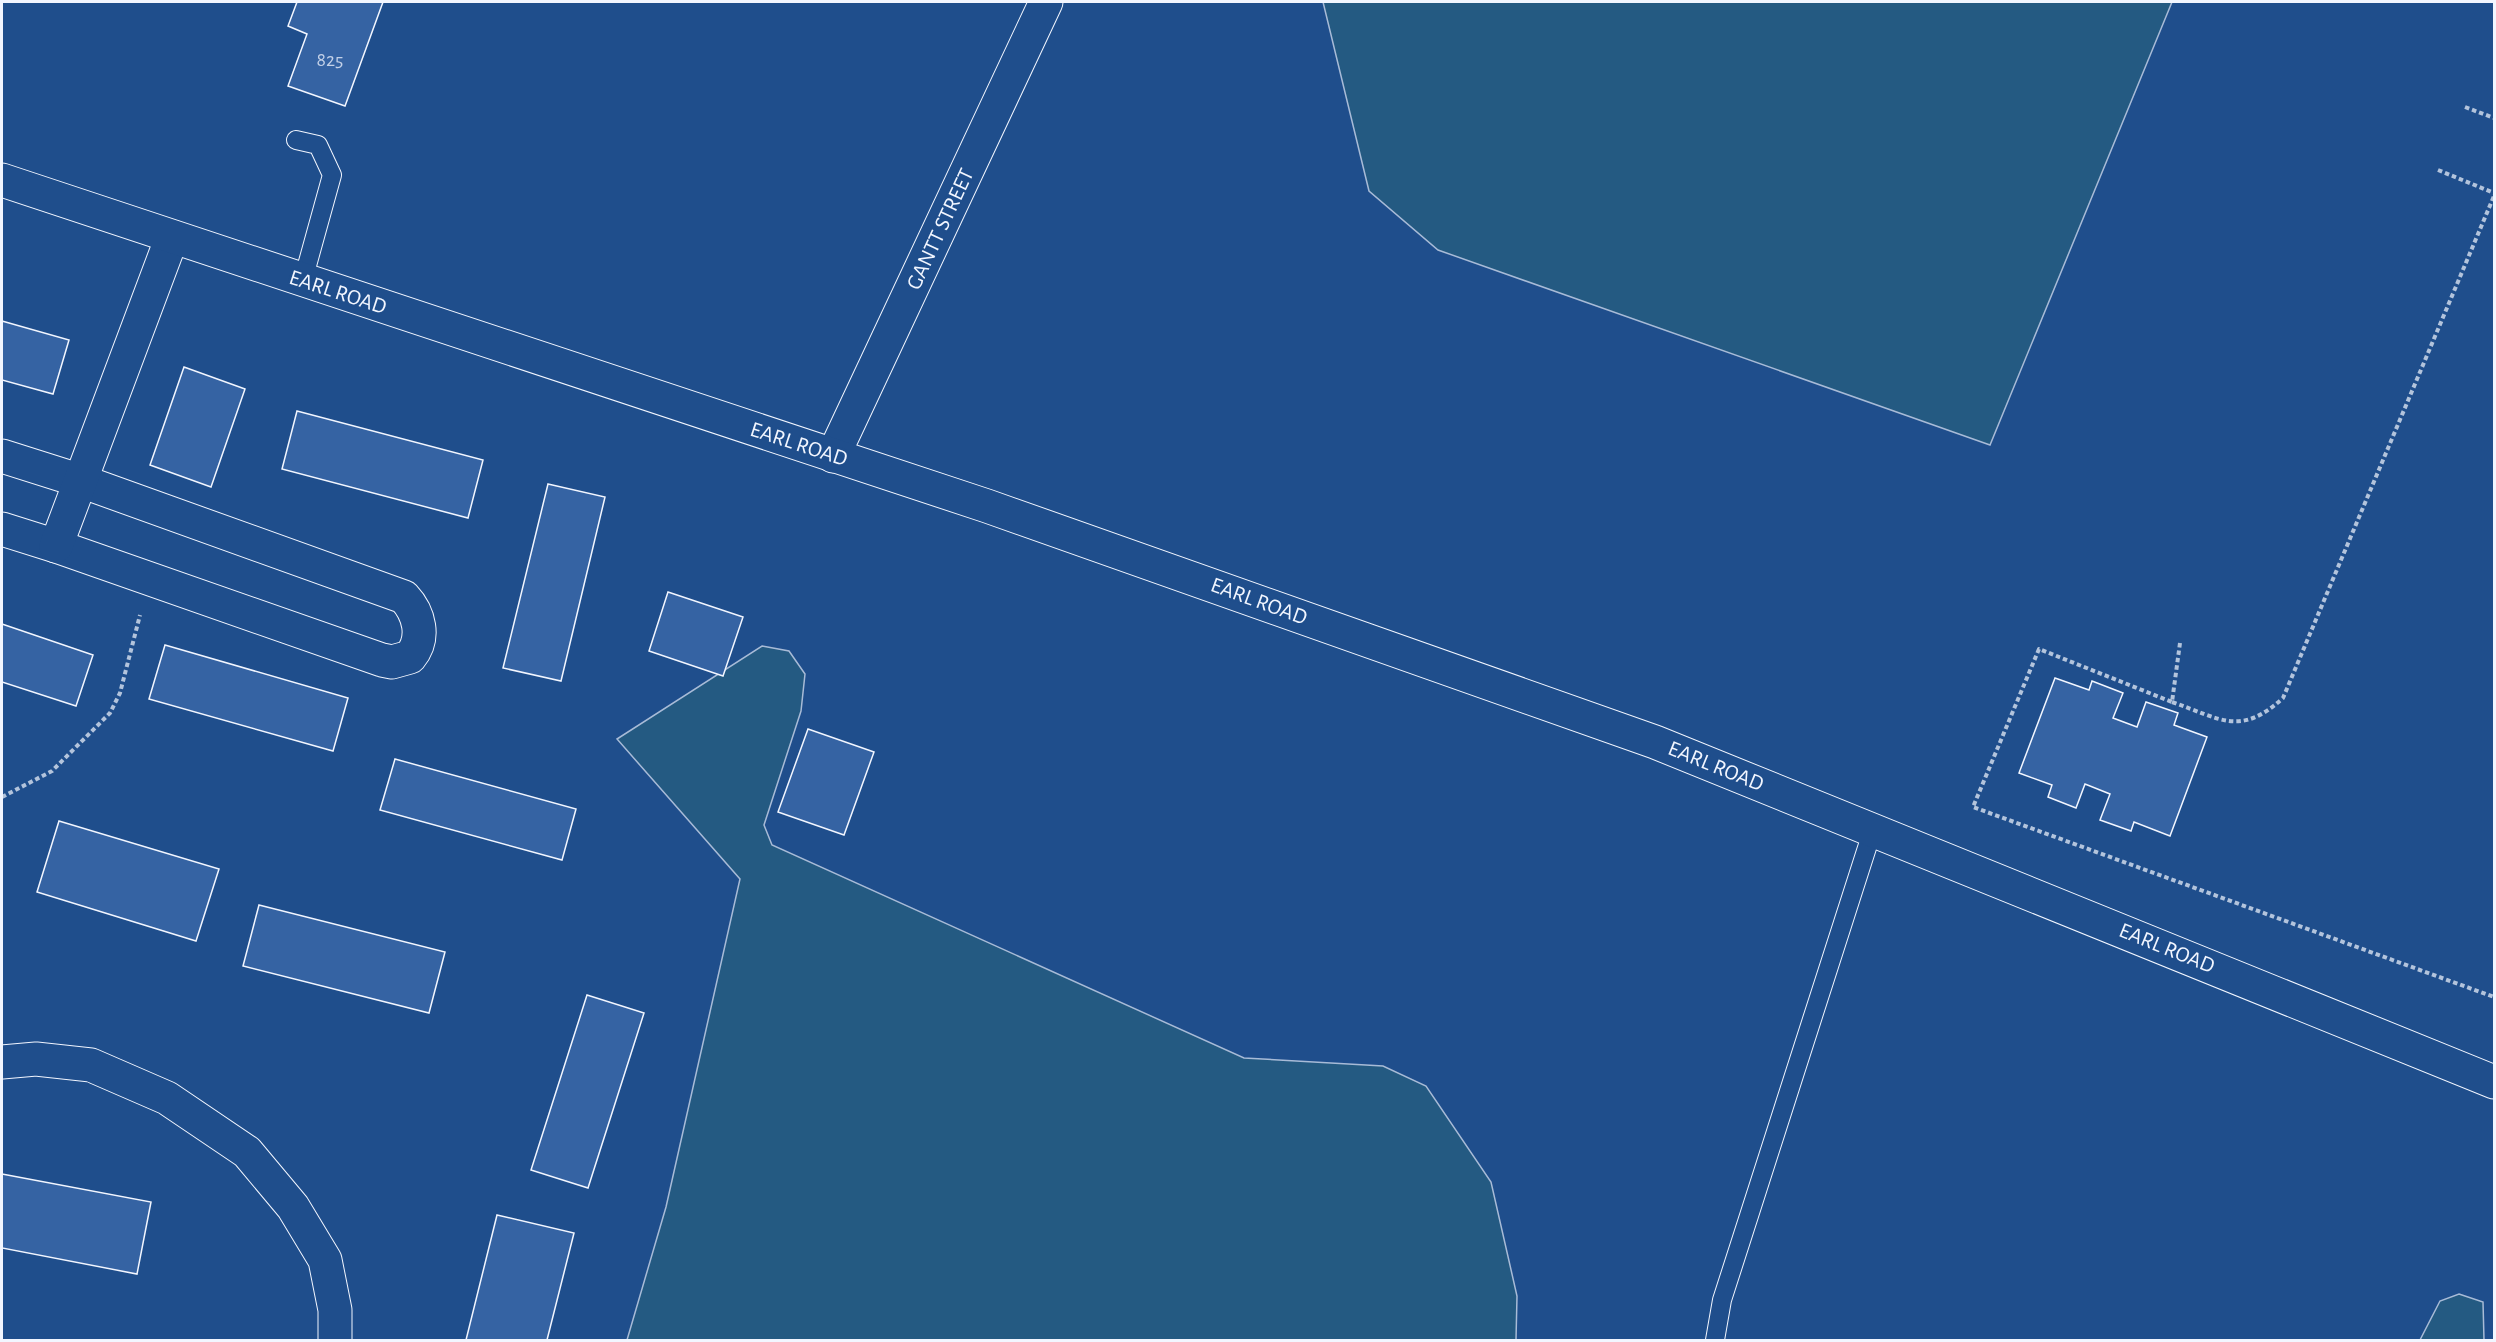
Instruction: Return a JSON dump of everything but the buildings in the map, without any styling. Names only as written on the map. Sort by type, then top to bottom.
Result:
[{"type":"main road","name":"GANTT STREET","points":[[833,456],[1046,2]]},
{"type":"main road","name":"EARL ROAD","points":[[2,180],[1153,564],[1644,738],[2494,1082]]},
{"type":"main road","points":[[56,546],[172,237]]},
{"type":"main road","points":[[2,456],[81,481],[404,597],[416,613],[418,640],[410,657],[392,662],[382,660],[150,578],[2,529]]},
{"type":"main road","points":[[2,1062],[36,1059],[91,1065],[167,1098],[248,1152],[293,1207],[326,1260],[335,1310],[335,1341]]},
{"type":"lane","points":[[296,140],[318,145],[327,159],[332,176],[303,280]]},
{"type":"lane","points":[[1715,1341],[1722,1300],[1873,829]]},
{"type":"path","points":[[2465,107],[2494,118]]},
{"type":"path","points":[[2438,170],[2494,195],[2283,698],[2264,715],[2241,723],[2172,702],[2039,649],[1973,807],[2494,997]]},
{"type":"path","points":[[2,797],[52,771],[110,712],[120,693],[150,578]]},
{"type":"path","points":[[2172,702],[2180,643]]},
{"type":"shaded area","points":[[1323,2],[2172,2],[1990,445],[1438,250],[1369,191]]},
{"type":"shaded area","points":[[762,646],[789,651],[805,674],[801,711],[764,825],[772,845],[1244,1058],[1383,1066],[1426,1086],[1491,1182],[1517,1296],[1516,1340],[627,1340],[666,1207],[740,879],[617,739]]},
{"type":"shaded area","points":[[2459,1294],[2483,1302],[2484,1340],[2420,1340],[2440,1301]]}]
